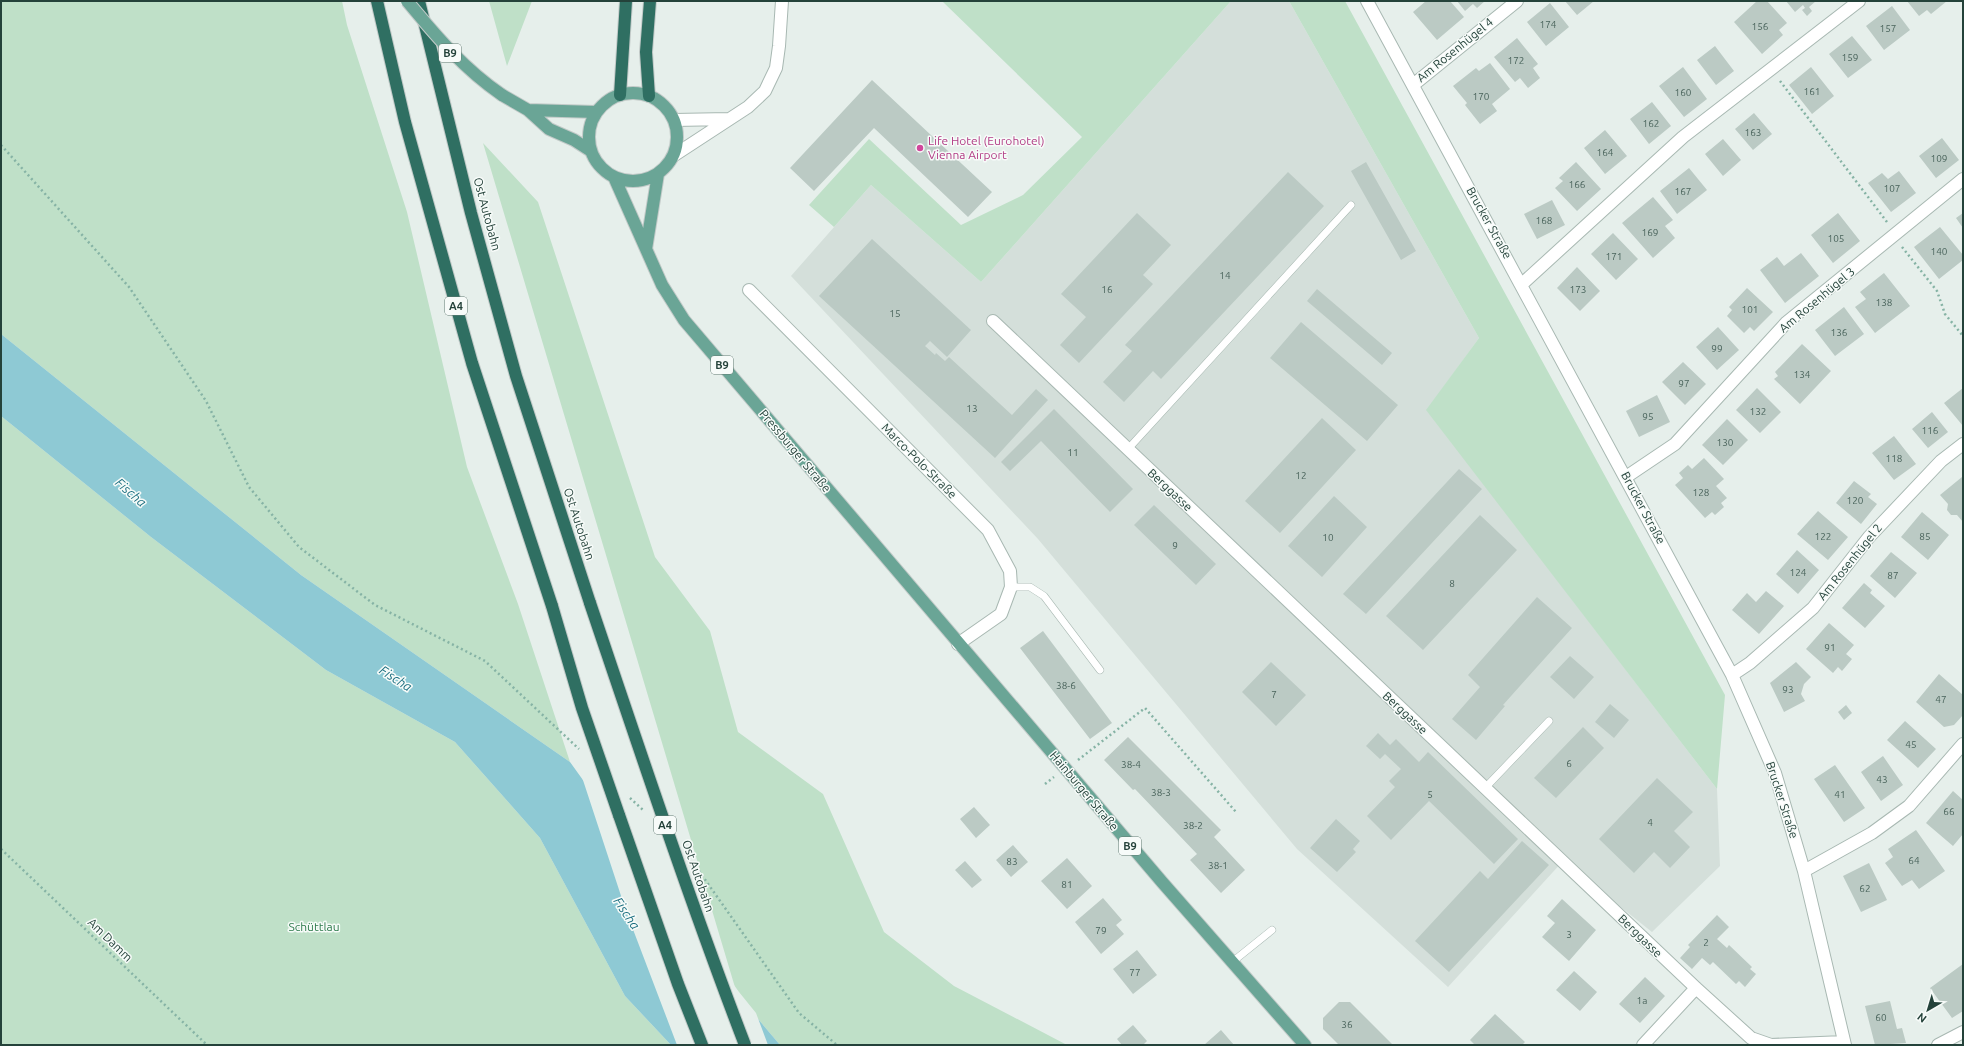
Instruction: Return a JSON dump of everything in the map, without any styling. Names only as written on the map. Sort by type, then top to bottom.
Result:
[{"type":"highway","name":"A4","points":[[377,1],[405,122],[472,363],[552,606],[582,708],[678,984],[702,1045]]},
{"type":"highway","name":"Ost Autobahn","points":[[419,1],[471,213],[516,376],[656,801],[716,969],[745,1045]]},
{"type":"highway","points":[[620,95],[626,1]]},
{"type":"highway","points":[[649,96],[646,52],[650,1]]},
{"type":"main road","name":"B9","points":[[407,1],[460,63],[481,81],[528,110],[549,129],[591,151]]},
{"type":"main road","name":"B9","points":[[635,93],[649,96],[668,110],[674,120],[677,132],[677,144],[673,156],[667,166],[658,174],[648,179],[625,181],[614,177],[600,166],[591,151],[589,131],[596,112],[611,99],[620,95],[635,93]]},
{"type":"main road","name":"B9","points":[[528,110],[596,112]]},
{"type":"main road","points":[[646,249],[658,174]]},
{"type":"main road","name":"Pressburger Straße","points":[[614,177],[662,285],[684,320],[958,644]]},
{"type":"main road","name":"Hainburger Straße","points":[[958,644],[1231,963],[1305,1045]]},
{"type":"street","points":[[673,156],[748,107],[764,91],[776,68],[782,1]]},
{"type":"street","name":"Brucker Straße","points":[[1367,1],[1522,284],[1732,674],[1776,772],[1804,871],[1844,1044]]},
{"type":"street","name":"Am Rosenhügel 4","points":[[1413,85],[1517,1]]},
{"type":"street","points":[[1522,284],[1683,137],[1859,1]]},
{"type":"street","points":[[674,120],[729,119]]},
{"type":"street","name":"Am Rosenhügel 3","points":[[1626,477],[1675,444],[1786,323],[1963,179]]},
{"type":"street","name":"Marco-Polo-Straße","points":[[749,290],[988,530],[1010,571],[1011,587],[1001,614],[958,644]]},
{"type":"street","name":"Berggasse","points":[[992,321],[1696,988],[1751,1038],[1771,1045],[1844,1044]]},
{"type":"street","name":"Am Rosenhügel 2","points":[[1732,674],[1750,664],[1813,608],[1869,537],[1941,461],[1963,444]]},
{"type":"street","points":[[1804,871],[1872,833],[1909,806],[1963,744]]},
{"type":"street","points":[[1643,1045],[1696,988]]},
{"type":"street","points":[[1938,1045],[1963,1032]]},
{"type":"lane","points":[[1128,449],[1351,205]]},
{"type":"lane","points":[[1011,587],[1030,587],[1044,596],[1100,670]]},
{"type":"lane","points":[[1485,788],[1549,721]]},
{"type":"lane","points":[[1231,963],[1272,930]]},
{"type":"path","points":[[1771,70],[1869,196],[1895,234],[1903,250],[1937,291],[1945,314],[1963,336]]},
{"type":"path","points":[[1,145],[129,288],[206,402],[249,487],[299,547],[375,605],[486,661],[581,752]]},
{"type":"path","points":[[1045,784],[1145,708],[1236,812]]},
{"type":"path","points":[[627,794],[644,810]]},
{"type":"path","name":"Am Damm","points":[[1,849],[207,1045]]},
{"type":"path","points":[[696,867],[799,1013],[837,1045]]},
{"type":"shaded area","points":[[1231,1],[1289,1],[1479,338],[1427,410],[1717,789],[1720,866],[1652,932],[1563,861],[1448,987],[1297,849],[1038,539],[791,276],[871,185],[981,282]]},
{"type":"green space","points":[[1,1],[342,1],[347,25],[407,212],[467,467],[518,604],[570,762],[301,575],[1,334]]},
{"type":"green space","points":[[489,1],[532,1],[507,66]]},
{"type":"green space","points":[[942,1],[1231,1],[981,282],[871,185],[834,227],[809,205],[869,139],[961,225],[1023,195],[1082,137]]},
{"type":"green space","points":[[1289,1],[1345,1],[1725,695],[1717,789],[1426,410],[1479,338]]},
{"type":"green space","points":[[483,143],[538,202],[655,557],[710,631],[738,732],[823,794],[884,932],[954,986],[1067,1045],[780,1045],[737,994]]},
{"type":"green space","name":"Schüttlau","points":[[1,416],[151,537],[326,670],[455,742],[540,838],[625,996],[671,1045],[1,1045]]},
{"type":"water","name":"Fischa","points":[[1,334],[301,575],[570,762],[737,994],[780,1045],[671,1045],[625,996],[540,838],[455,742],[326,670],[151,537],[1,416]]},
{"type":"pier","points":[[580,771],[739,992],[756,1013],[768,1045],[677,1045],[626,911]]},
{"type":"building","points":[[1426,1],[1450,1],[1464,17],[1437,40],[1413,12]]},
{"type":"building","points":[[1457,1],[1485,1],[1477,8],[1473,4],[1465,11]]},
{"type":"building","points":[[1565,1],[1594,1],[1577,15]]},
{"type":"building","points":[[1757,1],[1767,1],[1787,23],[1779,30],[1783,35],[1762,54],[1734,22]]},
{"type":"building","points":[[1786,1],[1816,1],[1809,7],[1812,11],[1807,16],[1802,10],[1805,8],[1803,5],[1795,12]]},
{"type":"building","points":[[1907,1],[1947,1],[1931,14],[1927,10],[1919,16]]},
{"type":"building","points":[[1550,3],[1569,27],[1546,46],[1527,22]]},
{"type":"building","points":[[1892,6],[1910,30],[1884,50],[1866,26]]},
{"type":"building","points":[[1852,36],[1872,60],[1848,78],[1829,54]]},
{"type":"building","points":[[1517,38],[1538,64],[1533,68],[1540,78],[1528,88],[1520,78],[1515,82],[1494,57]]},
{"type":"building","points":[[1715,46],[1734,71],[1716,85],[1697,60]]},
{"type":"building","points":[[1490,63],[1510,89],[1492,104],[1497,111],[1480,124],[1465,105],[1467,103],[1453,86],[1476,68],[1479,71]]},
{"type":"building","points":[[1683,67],[1707,99],[1684,117],[1659,86]]},
{"type":"building","points":[[1811,67],[1834,96],[1812,114],[1789,85]]},
{"type":"building","name":"Life Hotel (Eurohotel) Vienna Airport","points":[[872,80],[992,192],[968,217],[874,128],[814,191],[790,168]]},
{"type":"building","points":[[1652,102],[1671,126],[1649,144],[1630,119]]},
{"type":"building","points":[[1754,113],[1772,134],[1753,150],[1735,129]]},
{"type":"building","points":[[1605,130],[1627,156],[1605,174],[1584,148]]},
{"type":"building","points":[[1942,138],[1959,160],[1936,178],[1919,156]]},
{"type":"building","points":[[1723,139],[1741,160],[1723,176],[1705,154]]},
{"type":"building","points":[[1366,162],[1416,251],[1401,260],[1351,171]]},
{"type":"building","points":[[1576,162],[1601,189],[1577,211],[1555,188],[1563,181],[1559,178]]},
{"type":"building","points":[[1689,168],[1707,190],[1677,214],[1660,191]]},
{"type":"building","points":[[1899,171],[1916,193],[1891,212],[1868,183],[1882,173],[1888,179]]},
{"type":"building","points":[[1288,172],[1324,206],[1161,379],[1153,371],[1124,402],[1103,382],[1132,351],[1125,345]]},
{"type":"building","points":[[1653,197],[1673,220],[1665,226],[1675,238],[1653,258],[1622,223]]},
{"type":"building","points":[[1552,200],[1565,225],[1537,239],[1524,214]]},
{"type":"building","points":[[1137,213],[1171,245],[1143,275],[1153,284],[1079,363],[1060,345],[1086,317],[1061,294]]},
{"type":"building","points":[[1838,213],[1860,241],[1833,263],[1811,235]]},
{"type":"building","points":[[1963,213],[1963,228],[1956,218]]},
{"type":"building","points":[[1940,227],[1963,255],[1963,260],[1939,279],[1914,247]]},
{"type":"building","points":[[1613,233],[1638,259],[1616,280],[1591,254]]},
{"type":"building","points":[[872,239],[971,330],[947,357],[930,341],[925,346],[945,361],[949,357],[1012,415],[1036,389],[1048,400],[995,458],[819,296]]},
{"type":"building","points":[[1801,253],[1819,276],[1785,303],[1760,270],[1777,257],[1784,266]]},
{"type":"building","points":[[1577,267],[1600,291],[1580,311],[1557,288]]},
{"type":"building","points":[[1884,273],[1910,306],[1875,333],[1855,307],[1866,299],[1860,292]]},
{"type":"building","points":[[1747,288],[1773,312],[1754,331],[1750,327],[1744,333],[1727,316],[1732,310],[1729,307]]},
{"type":"building","points":[[1317,289],[1392,353],[1382,365],[1307,301]]},
{"type":"building","points":[[1844,307],[1864,334],[1835,356],[1815,330]]},
{"type":"building","points":[[1301,322],[1398,405],[1367,441],[1270,358]]},
{"type":"building","points":[[1718,327],[1739,350],[1717,370],[1696,347]]},
{"type":"building","points":[[1802,344],[1831,371],[1800,404],[1774,379],[1778,376],[1775,372]]},
{"type":"building","points":[[1683,362],[1706,384],[1685,405],[1662,382]]},
{"type":"building","points":[[1757,388],[1781,412],[1760,433],[1736,410]]},
{"type":"building","points":[[1963,388],[1963,426],[1944,403]]},
{"type":"building","points":[[1657,395],[1670,422],[1639,437],[1626,411]]},
{"type":"building","points":[[1054,409],[1133,489],[1110,512],[1041,441],[1010,471],[1001,462]]},
{"type":"building","points":[[1932,412],[1948,432],[1928,448],[1912,429]]},
{"type":"building","points":[[1322,418],[1356,450],[1280,533],[1245,501]]},
{"type":"building","points":[[1727,419],[1748,440],[1723,465],[1702,445]]},
{"type":"building","points":[[1894,436],[1916,464],[1894,480],[1872,453]]},
{"type":"building","points":[[1704,458],[1724,479],[1716,486],[1727,498],[1721,503],[1724,507],[1715,515],[1712,512],[1705,518],[1675,485],[1683,478],[1679,473],[1688,465],[1692,469]]},
{"type":"building","points":[[1459,469],[1482,489],[1366,614],[1343,594]]},
{"type":"building","points":[[1962,477],[1963,522],[1957,515],[1951,515],[1947,510],[1948,504],[1940,495]]},
{"type":"building","points":[[1854,481],[1871,494],[1868,497],[1877,504],[1861,524],[1836,503]]},
{"type":"building","points":[[1334,496],[1367,527],[1322,577],[1288,546]]},
{"type":"building","points":[[1154,505],[1216,564],[1196,585],[1134,525]]},
{"type":"building","points":[[1818,511],[1848,537],[1828,560],[1797,534]]},
{"type":"building","points":[[1922,512],[1949,535],[1928,560],[1901,537]]},
{"type":"building","points":[[1480,515],[1517,550],[1423,650],[1386,616]]},
{"type":"building","points":[[1797,550],[1819,570],[1798,594],[1776,574]]},
{"type":"building","points":[[1891,552],[1917,573],[1895,598],[1870,576]]},
{"type":"building","points":[[1864,583],[1872,590],[1870,593],[1885,606],[1865,628],[1842,608]]},
{"type":"building","points":[[1766,591],[1784,606],[1759,634],[1732,610],[1747,593],[1756,602]]},
{"type":"building","points":[[1537,597],[1572,628],[1503,705],[1505,706],[1476,740],[1452,719],[1480,687],[1468,675]]},
{"type":"building","points":[[1829,623],[1854,645],[1846,654],[1852,659],[1842,671],[1838,667],[1833,673],[1806,649]]},
{"type":"building","points":[[1043,631],[1112,723],[1090,739],[1020,648]]},
{"type":"building","points":[[1570,656],[1594,677],[1574,699],[1550,677]]},
{"type":"building","points":[[1271,662],[1306,695],[1276,726],[1242,692]]},
{"type":"building","points":[[1796,662],[1811,677],[1804,684],[1801,694],[1805,701],[1784,712],[1770,683]]},
{"type":"building","points":[[1939,674],[1963,695],[1963,715],[1954,725],[1944,727],[1916,702]]},
{"type":"building","points":[[1610,704],[1629,720],[1614,738],[1595,722]]},
{"type":"building","points":[[1846,705],[1852,713],[1844,720],[1838,712]]},
{"type":"building","points":[[1905,721],[1936,749],[1918,768],[1887,740]]},
{"type":"building","points":[[1583,727],[1604,748],[1556,798],[1534,778]]},
{"type":"building","points":[[1378,733],[1390,745],[1396,739],[1419,762],[1428,752],[1518,839],[1494,864],[1429,801],[1391,840],[1367,816],[1395,787],[1389,781],[1401,769],[1385,754],[1380,759],[1366,746]]},
{"type":"building","points":[[1128,737],[1221,830],[1214,837],[1245,870],[1221,893],[1190,860],[1197,854],[1135,789],[1133,790],[1104,760]]},
{"type":"building","points":[[1883,756],[1903,785],[1881,801],[1861,772]]},
{"type":"building","points":[[1835,765],[1865,808],[1844,822],[1814,779]]},
{"type":"building","points":[[1657,778],[1693,812],[1674,831],[1690,847],[1670,868],[1654,852],[1634,873],[1599,839]]},
{"type":"building","points":[[1953,791],[1963,800],[1963,834],[1953,846],[1926,823]]},
{"type":"building","points":[[974,807],[990,825],[976,838],[960,819]]},
{"type":"building","points":[[1336,819],[1360,841],[1353,849],[1356,852],[1337,872],[1310,848]]},
{"type":"building","points":[[1916,830],[1945,871],[1919,889],[1912,880],[1902,886],[1885,863],[1893,857],[1888,849]]},
{"type":"building","points":[[1522,841],[1549,865],[1449,972],[1415,941],[1480,871],[1488,879]]},
{"type":"building","points":[[1013,845],[1028,862],[1011,877],[996,860]]},
{"type":"building","points":[[1067,858],[1092,886],[1067,909],[1041,881]]},
{"type":"building","points":[[965,861],[982,880],[972,888],[955,870]]},
{"type":"building","points":[[1869,863],[1887,900],[1861,912],[1843,876]]},
{"type":"building","points":[[1103,898],[1122,920],[1116,925],[1124,934],[1101,954],[1075,922]]},
{"type":"building","points":[[1562,899],[1596,930],[1569,961],[1542,937],[1555,923],[1547,916]]},
{"type":"building","points":[[1717,915],[1729,927],[1717,939],[1727,948],[1729,945],[1752,967],[1750,969],[1756,974],[1745,987],[1739,981],[1736,984],[1713,962],[1710,965],[1702,958],[1692,969],[1680,958],[1690,947],[1688,945]]},
{"type":"building","points":[[1137,950],[1157,975],[1133,994],[1113,969]]},
{"type":"building","points":[[1963,964],[1963,1011],[1952,1018],[1930,988]]},
{"type":"building","points":[[1574,971],[1597,992],[1580,1011],[1556,990]]},
{"type":"building","points":[[1645,977],[1665,996],[1640,1023],[1619,1004]]},
{"type":"building","points":[[1890,1001],[1897,1029],[1902,1028],[1906,1043],[1875,1045],[1865,1006]]},
{"type":"building","points":[[1339,1002],[1350,1002],[1393,1045],[1339,1045],[1323,1029],[1323,1018]]},
{"type":"building","points":[[1495,1014],[1525,1042],[1522,1045],[1475,1045],[1470,1040]]},
{"type":"building","points":[[1133,1025],[1147,1041],[1143,1045],[1122,1045],[1117,1039]]},
{"type":"building","points":[[1221,1030],[1234,1045],[1204,1045]]},
{"type":"place","name":"Life Hotel (Eurohotel) Vienna Airport","points":[[920,148]]}]
